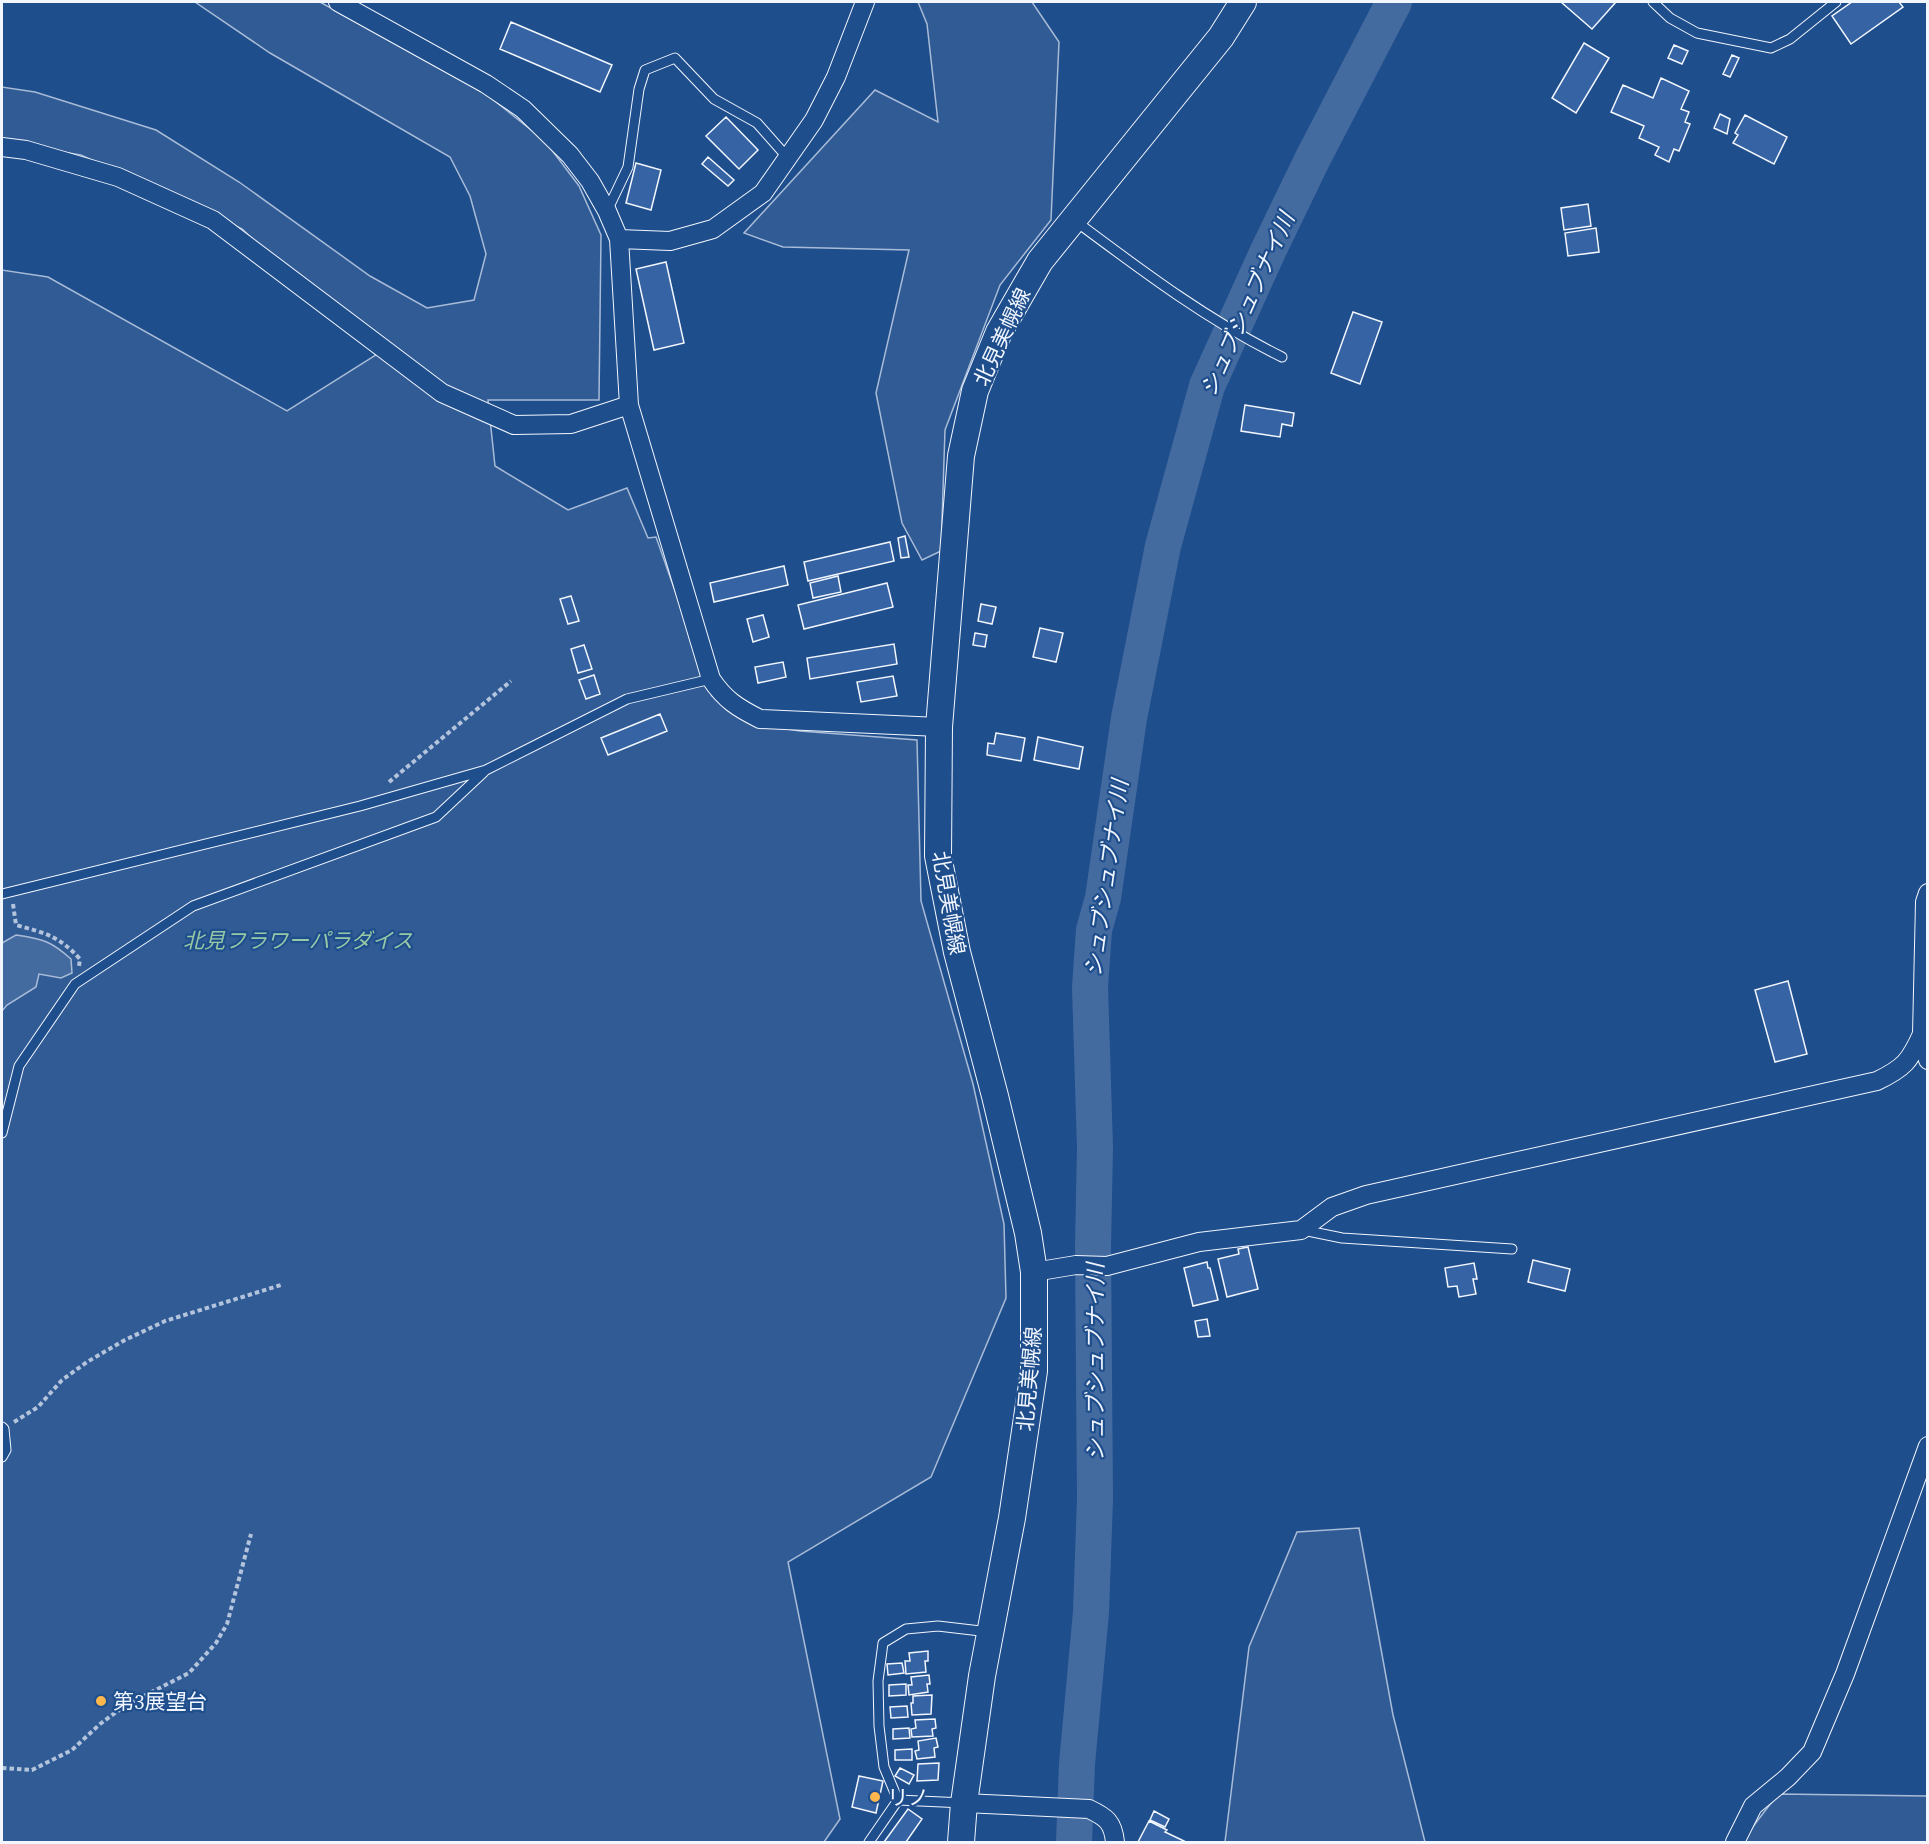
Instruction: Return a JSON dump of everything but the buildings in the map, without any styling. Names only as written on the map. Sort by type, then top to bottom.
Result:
[{"type":"main road","name":"北見美幌線","points":[[962,1842],[964,1803],[982,1676],[1012,1518],[1034,1371],[1034,1272],[1028,1233],[957,952],[938,856],[939,727],[961,456],[975,391],[999,332],[1040,261],[1221,37],[1243,2]]},
{"type":"street","points":[[338,2],[486,84],[523,109],[570,155],[590,182],[607,211],[619,239],[629,405],[711,679],[721,694],[737,707],[760,719],[939,727]]},
{"type":"street","points":[[619,239],[670,242],[712,229],[763,193],[814,120],[836,77],[865,2]]},
{"type":"street","points":[[2,147],[27,150],[118,177],[213,220],[442,393],[514,425],[571,424],[629,405]]},
{"type":"street","points":[[1928,893],[1925,902],[1922,1034],[1928,1060]]},
{"type":"street","points":[[1034,1272],[1076,1265],[1107,1266],[1199,1242],[1301,1230],[1332,1207],[1366,1195],[1877,1081],[1897,1071],[1912,1056],[1922,1034]]},
{"type":"street","points":[[1735,1842],[1753,1806],[1788,1777],[1812,1752],[1845,1674],[1928,1446]]},
{"type":"street","points":[[964,1803],[1089,1809],[1104,1816],[1113,1829],[1115,1842]]},
{"type":"lane","points":[[1653,2],[1670,18],[1697,33],[1771,48],[1790,39],[1836,2]]},
{"type":"lane","points":[[607,211],[628,167],[639,89],[645,70],[675,58],[714,99],[757,123],[788,158]]},
{"type":"lane","points":[[1074,219],[1141,270],[1218,323],[1242,338],[1282,357]]},
{"type":"lane","points":[[2,894],[360,806],[486,770],[627,699],[711,679]]},
{"type":"lane","points":[[2,1132],[19,1066],[75,984],[193,906],[436,817],[486,770]]},
{"type":"lane","points":[[1301,1230],[1342,1238],[1512,1250]]},
{"type":"lane","points":[[2,1457],[6,1450],[3,1428]]},
{"type":"lane","points":[[898,1800],[884,1767],[879,1726],[878,1681],[883,1643],[906,1629],[938,1626],[991,1632]]},
{"type":"lane","points":[[898,1800],[964,1803]]},
{"type":"lane","points":[[869,1842],[898,1800]]},
{"type":"path","points":[[387,784],[511,681]]},
{"type":"path","points":[[12,892],[16,925],[47,934],[67,945],[80,958],[75,984]]},
{"type":"path","points":[[3,1428],[38,1407],[62,1380],[125,1340],[165,1321],[281,1284]]},
{"type":"path","points":[[2,1768],[32,1770],[72,1750],[115,1713],[189,1673],[216,1643],[227,1624],[251,1534]]},
{"type":"green space","name":"北見フラワーパラダイス","points":[[195,2],[320,2],[486,94],[545,141],[579,186],[601,235],[599,400],[488,400],[495,466],[568,510],[627,488],[648,538],[656,537],[712,696],[753,724],[800,731],[917,740],[921,901],[973,1084],[1004,1224],[1006,1298],[931,1477],[788,1562],[840,1819],[824,1842],[2,1842],[2,270],[48,277],[287,411],[376,355],[242,229],[81,155],[2,142],[2,87],[35,92],[156,130],[239,182],[370,276],[427,308],[474,300],[486,254],[470,196],[450,157],[270,53]]},
{"type":"green space","points":[[918,2],[1032,2],[1059,42],[1051,220],[1000,285],[945,430],[941,551],[922,560],[902,523],[876,393],[909,250],[783,247],[744,233],[875,90],[938,122],[927,24]]},
{"type":"green space","points":[[1359,1528],[1393,1715],[1425,1842],[1225,1842],[1249,1647],[1297,1532]]},
{"type":"green space","points":[[1778,1794],[1927,1796],[1927,1842],[1741,1842]]},
{"type":"shaded area","points":[[16,935],[40,940],[58,948],[71,959],[72,973],[61,978],[39,974],[36,987],[7,1005],[2,1011],[2,943]]},
{"type":"waterway","name":"シュブシュブナイ川","points":[[1074,1842],[1077,1764],[1091,1612],[1095,1499],[1093,1247],[1095,1147],[1090,987],[1094,930],[1103,898],[1129,718],[1163,546],[1207,386],[1313,158],[1394,2]]},
{"type":"place","name":"第3展望台","points":[[101,1701]]},
{"type":"place","name":"リノ","points":[[875,1797]]}]
